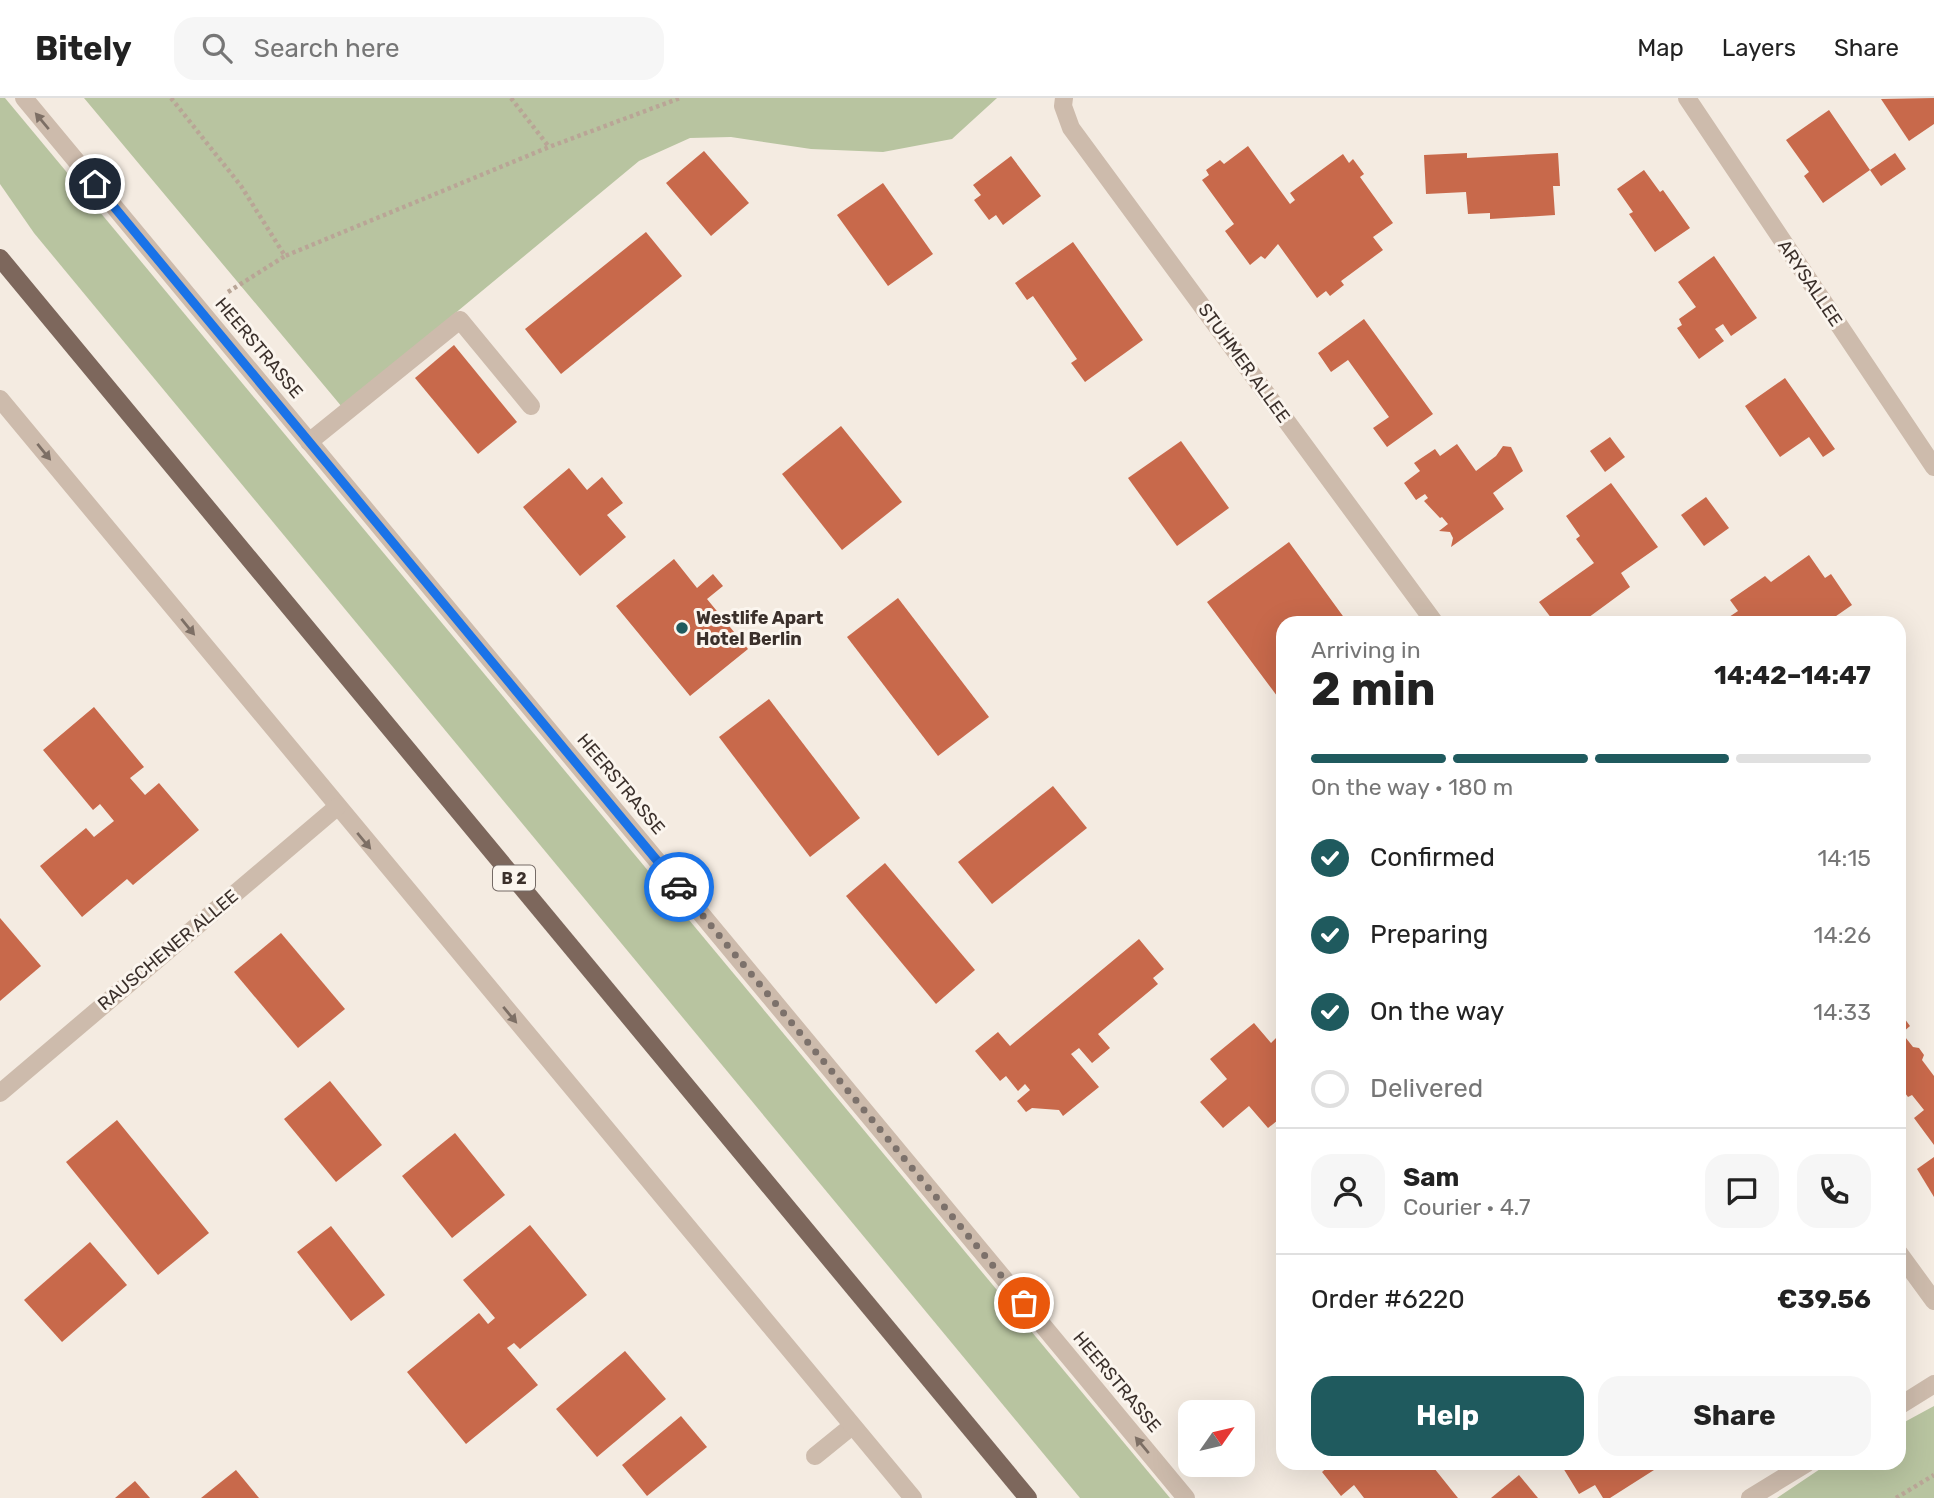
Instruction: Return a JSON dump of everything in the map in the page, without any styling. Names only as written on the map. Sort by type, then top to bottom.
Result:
[{"type":"main road","name":"B 2","points":[[0,258],[1028,1498]]},
{"type":"street","name":"HEERSTRASSE","points":[[24,98],[1186,1498]]},
{"type":"street","name":"STUHMER ALLEE","points":[[1064,98],[1063,106],[1071,128],[1430,616]]},
{"type":"street","name":"ARYSALLEE","points":[[1687,98],[1934,467]]},
{"type":"street","points":[[309,442],[460,320],[531,406]]},
{"type":"street","points":[[0,399],[913,1498]]},
{"type":"street","name":"RAUSCHENER ALLEE","points":[[0,1093],[337,807]]},
{"type":"street","points":[[1906,1263],[1934,1301]]},
{"type":"street","points":[[1906,1402],[1934,1384]]},
{"type":"street","points":[[815,1456],[852,1426]]},
{"type":"street","points":[[1750,1498],[1796,1470]]},
{"type":"path","points":[[171,98],[241,186],[285,256]]},
{"type":"path","points":[[511,98],[549,147]]},
{"type":"path","points":[[228,292],[285,256],[549,147],[680,98]]},
{"type":"path","points":[[1896,1498],[1934,1475]]},
{"type":"green space","points":[[0,98],[5,98],[1170,1498],[1080,1498],[34,233],[0,184]]},
{"type":"green space","points":[[84,98],[997,98],[952,139],[883,152],[811,149],[731,137],[690,138],[639,161],[342,407]]},
{"type":"green space","points":[[1934,1406],[1934,1498],[1777,1498],[1819,1470],[1906,1470],[1906,1421]]},
{"type":"building","points":[[1934,98],[1934,124],[1909,141],[1881,99]]},
{"type":"building","points":[[1829,110],[1870,170],[1823,203],[1804,176],[1809,172],[1786,140]]},
{"type":"building","points":[[1248,146],[1290,204],[1295,200],[1290,193],[1343,154],[1349,163],[1353,159],[1364,174],[1360,177],[1393,223],[1373,237],[1383,250],[1341,281],[1344,285],[1330,296],[1326,291],[1317,298],[1278,244],[1265,259],[1261,256],[1250,265],[1225,231],[1234,224],[1202,180],[1209,175],[1206,170],[1220,160],[1224,164]]},
{"type":"building","points":[[704,151],[749,203],[711,236],[666,183]]},
{"type":"building","points":[[1467,153],[1467,158],[1558,153],[1560,186],[1553,186],[1555,215],[1490,219],[1490,213],[1468,214],[1466,192],[1426,194],[1424,155]]},
{"type":"building","points":[[1895,153],[1906,169],[1881,186],[1870,170]]},
{"type":"building","points":[[1011,156],[1041,196],[1003,225],[996,215],[989,220],[974,200],[981,195],[973,185]]},
{"type":"building","points":[[1644,170],[1660,192],[1663,190],[1690,228],[1655,252],[1629,214],[1633,212],[1617,189]]},
{"type":"building","points":[[883,183],[933,254],[888,286],[837,215]]},
{"type":"building","points":[[646,232],[682,276],[561,374],[525,329]]},
{"type":"building","points":[[1073,242],[1143,340],[1085,382],[1071,363],[1077,359],[1033,296],[1027,300],[1015,283]]},
{"type":"building","points":[[1714,256],[1757,318],[1731,336],[1723,324],[1715,329],[1724,341],[1699,359],[1677,328],[1682,325],[1679,319],[1696,307],[1678,282]]},
{"type":"building","points":[[1364,319],[1433,414],[1387,447],[1373,428],[1389,417],[1348,360],[1331,372],[1318,353]]},
{"type":"building","points":[[454,345],[517,422],[478,454],[415,378]]},
{"type":"building","points":[[1785,378],[1835,449],[1823,457],[1809,437],[1780,457],[1745,406]]},
{"type":"building","points":[[841,426],[902,502],[842,550],[782,474]]},
{"type":"building","points":[[1610,437],[1625,457],[1605,472],[1590,451]]},
{"type":"building","points":[[1181,441],[1229,508],[1177,546],[1128,478]]},
{"type":"building","points":[[1457,444],[1476,471],[1496,456],[1503,446],[1511,447],[1523,471],[1493,493],[1504,509],[1451,547],[1453,538],[1450,532],[1439,531],[1448,524],[1424,501],[1428,498],[1425,494],[1416,500],[1404,483],[1420,471],[1414,463],[1435,449],[1440,456]]},
{"type":"building","points":[[569,468],[587,490],[602,477],[623,503],[607,515],[626,537],[580,576],[523,507]]},
{"type":"building","points":[[1611,483],[1658,547],[1621,573],[1630,587],[1591,616],[1550,616],[1539,602],[1594,563],[1576,539],[1580,536],[1566,516]]},
{"type":"building","points":[[1706,497],[1729,528],[1704,546],[1681,515]]},
{"type":"building","points":[[1289,542],[1343,616],[1276,616],[1276,695],[1207,602]]},
{"type":"building","points":[[1809,555],[1825,578],[1831,574],[1852,605],[1836,616],[1730,616],[1738,611],[1730,600],[1765,576],[1771,582]]},
{"type":"building","name":"Westlife Apart Hotel Berlin","points":[[674,559],[697,588],[713,574],[723,586],[707,599],[748,649],[690,696],[616,606]]},
{"type":"building","points":[[898,598],[989,717],[938,756],[847,637]]},
{"type":"building","points":[[769,699],[860,818],[810,857],[719,737]]},
{"type":"building","points":[[94,707],[144,767],[130,778],[145,795],[159,783],[199,830],[133,885],[127,879],[82,917],[40,866],[86,828],[94,837],[114,821],[100,804],[93,810],[43,750]]},
{"type":"building","points":[[1053,786],[1087,828],[992,904],[958,862]]},
{"type":"building","points":[[885,863],[975,970],[936,1004],[846,896]]},
{"type":"building","points":[[0,918],[41,966],[0,1001]]},
{"type":"building","points":[[281,933],[345,1009],[298,1048],[234,972]]},
{"type":"building","points":[[1139,939],[1164,969],[1153,978],[1158,984],[1098,1034],[1110,1048],[1092,1063],[1079,1048],[1071,1054],[1099,1087],[1063,1116],[1059,1110],[1032,1108],[1026,1112],[1017,1101],[1030,1090],[1025,1084],[1018,1091],[1006,1076],[1000,1081],[975,1051],[998,1032],[1010,1046]]},
{"type":"building","points":[[1254,1023],[1271,1043],[1276,1038],[1276,1122],[1268,1128],[1249,1106],[1223,1128],[1200,1102],[1227,1079],[1210,1059]]},
{"type":"building","points":[[1906,1038],[1913,1047],[1919,1048],[1924,1055],[1922,1060],[1934,1076],[1934,1145],[1914,1118],[1924,1110],[1912,1095],[1908,1097]]},
{"type":"building","points":[[330,1081],[382,1145],[336,1182],[284,1119]]},
{"type":"building","points":[[117,1120],[209,1233],[158,1275],[66,1162]]},
{"type":"building","points":[[455,1133],[505,1195],[452,1238],[402,1176]]},
{"type":"building","points":[[1934,1157],[1934,1197],[1917,1169]]},
{"type":"building","points":[[530,1225],[587,1295],[520,1349],[514,1343],[507,1348],[538,1385],[466,1444],[407,1372],[479,1313],[488,1324],[495,1318],[463,1280]]},
{"type":"building","points":[[331,1226],[385,1295],[351,1321],[297,1252]]},
{"type":"building","points":[[90,1242],[127,1285],[62,1342],[24,1300]]},
{"type":"building","points":[[625,1351],[666,1399],[597,1457],[556,1409]]},
{"type":"building","points":[[681,1416],[707,1447],[647,1496],[622,1465]]},
{"type":"building","points":[[236,1470],[259,1498],[201,1498]]},
{"type":"building","points":[[1436,1470],[1458,1498],[1364,1498],[1354,1485],[1341,1496],[1322,1472]]},
{"type":"building","points":[[1564,1470],[1654,1470],[1610,1498],[1603,1498],[1595,1485],[1579,1494]]},
{"type":"building","points":[[1519,1475],[1538,1498],[1491,1498]]},
{"type":"building","points":[[135,1481],[150,1498],[115,1498]]},
{"type":"way so far","points":[[679,887],[1024,1303]]},
{"type":"place","name":"Westlife Apart Hotel Berlin","points":[[682,628]]},
{"type":"route","points":[[95,184],[679,887]]}]
